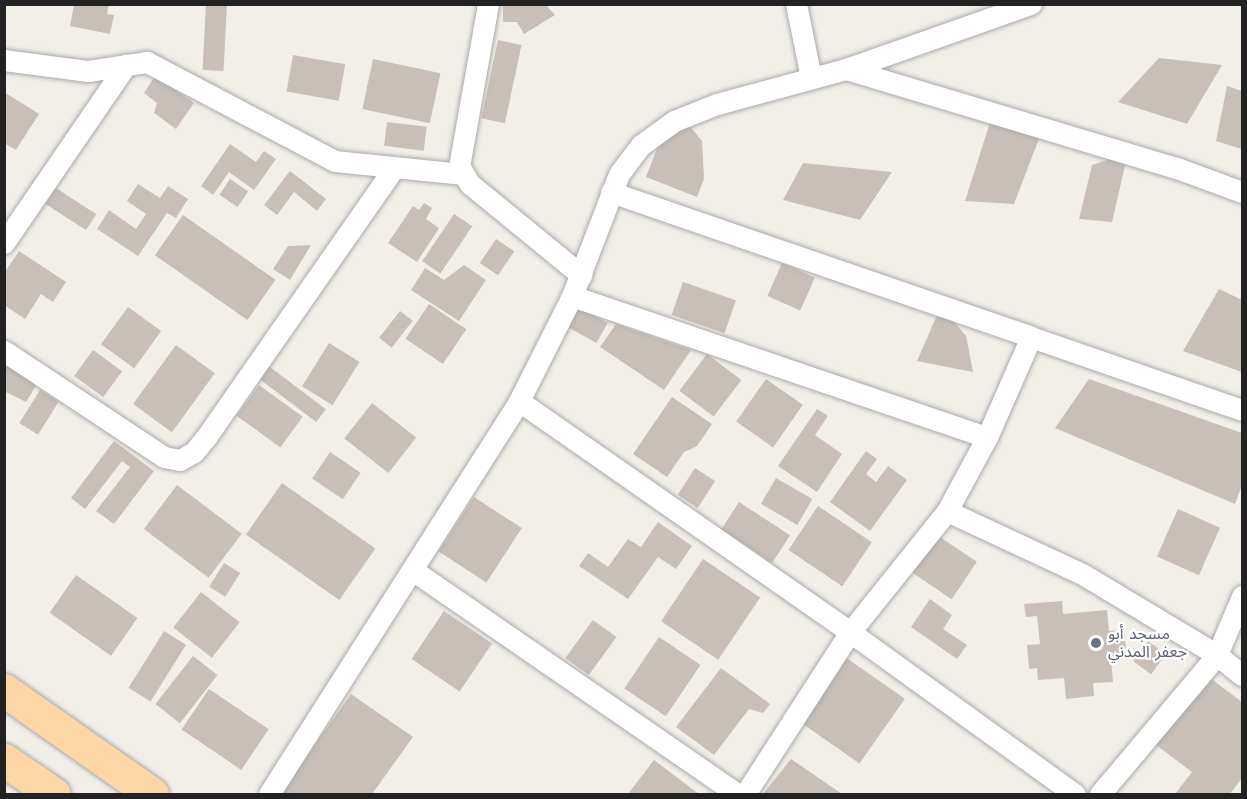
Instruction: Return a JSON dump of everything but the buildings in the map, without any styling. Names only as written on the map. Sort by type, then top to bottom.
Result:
[{"type":"main road","points":[[4,690],[152,795]]},
{"type":"main road","points":[[4,760],[54,795]]},
{"type":"street","points":[[488,4],[459,158],[463,174],[581,275]]},
{"type":"street","points":[[796,4],[811,78]]},
{"type":"street","points":[[269,795],[414,571],[519,402],[572,296],[611,192],[629,159],[674,122],[717,104],[846,69],[1031,4]]},
{"type":"street","points":[[4,60],[87,71],[147,62],[159,66],[335,161],[393,169],[463,174]]},
{"type":"street","points":[[4,243],[126,66]]},
{"type":"street","points":[[846,69],[1177,168],[1242,192]]},
{"type":"street","points":[[4,351],[164,457],[180,460],[194,452],[207,436],[393,169]]},
{"type":"street","points":[[611,192],[1242,410]]},
{"type":"street","points":[[572,296],[987,437]]},
{"type":"street","points":[[745,795],[850,632],[947,511],[987,437],[1031,337]]},
{"type":"street","points":[[519,402],[850,632],[1075,795]]},
{"type":"street","points":[[947,511],[1084,575],[1217,655],[1242,675]]},
{"type":"street","points":[[414,571],[737,795]]},
{"type":"street","points":[[1100,795],[1217,655],[1242,596]]},
{"type":"place","name":"مسجد أبو جعفر المدني","points":[[1096,643]]}]
